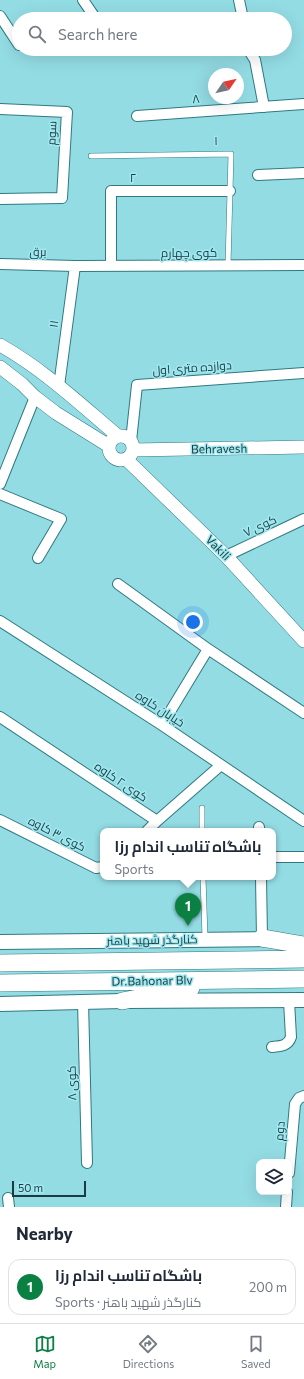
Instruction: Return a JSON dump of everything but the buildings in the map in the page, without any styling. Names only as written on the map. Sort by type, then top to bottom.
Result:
[{"type":"highway","points":[[262,938],[304,945]]},
{"type":"highway","name":"Dr.Bahonar Blv","points":[[0,962],[304,959]]},
{"type":"highway","name":"Dr.Bahonar Blv","points":[[0,983],[304,979]]},
{"type":"highway","points":[[122,1001],[238,980]]},
{"type":"main road","name":"کنارگذر شهید باهنر","points":[[0,942],[262,938],[304,939]]},
{"type":"main road","points":[[0,1004],[122,1001],[304,1000]]},
{"type":"street","points":[[83,0],[91,12]]},
{"type":"street","points":[[239,0],[241,12]]},
{"type":"street","points":[[0,16],[12,34]]},
{"type":"street","points":[[252,56],[255,60],[264,107]]},
{"type":"street","name":"۸","points":[[137,116],[304,104]]},
{"type":"street","name":"سوم","points":[[0,109],[66,112],[62,198],[0,198]]},
{"type":"street","points":[[258,175],[304,173]]},
{"type":"street","name":"۲","points":[[111,266],[111,191],[230,191]]},
{"type":"street","name":"برق","points":[[0,264],[75,266]]},
{"type":"street","name":"کوی چهارم","points":[[75,266],[304,265]]},
{"type":"street","name":"۱۱","points":[[59,386],[75,266]]},
{"type":"street","points":[[0,345],[16,354],[59,386],[118,436]]},
{"type":"street","points":[[1,370],[22,384],[35,397],[56,412],[109,446]]},
{"type":"street","name":"دوازده متری اول","points":[[131,450],[137,385],[304,373]]},
{"type":"street","points":[[0,484],[35,397]]},
{"type":"street","points":[[118,436],[126,436],[131,450],[120,461],[114,459],[109,453],[109,446],[112,439],[118,436]]},
{"type":"street","name":"Behravesh","points":[[131,450],[304,447]]},
{"type":"street","name":"Vakili","points":[[131,450],[304,641]]},
{"type":"street","points":[[0,494],[61,519],[38,558]]},
{"type":"street","name":"کوی ۷","points":[[226,556],[304,519]]},
{"type":"street","points":[[118,584],[208,648],[304,713]]},
{"type":"street","name":"خیابان کاوه","points":[[0,621],[162,725],[304,821]]},
{"type":"street","points":[[162,725],[208,648]]},
{"type":"street","name":"کوی ۲ کاوه","points":[[0,717],[157,821]]},
{"type":"street","points":[[150,828],[221,765]]},
{"type":"street","name":"کوی ۳ کاوه","points":[[0,820],[96,868],[100,867]]},
{"type":"street","points":[[276,858],[304,857]]},
{"type":"street","points":[[261,880],[262,938]]},
{"type":"street","points":[[272,1047],[284,1046],[289,1042],[291,1037],[289,1001]]},
{"type":"street","name":"کوی ۸","points":[[83,1002],[87,1163]]},
{"type":"street","name":"دوم","points":[[290,1159],[295,1104],[299,1098],[304,1096]]},
{"type":"street","points":[[286,1207],[287,1195]]},
{"type":"lane","name":"۱","points":[[91,156],[231,154],[228,265]]},
{"type":"lane","points":[[202,808],[202,828]]},
{"type":"lane","points":[[203,880],[205,939]]},
{"type":"place","name":"باشگاه تناسب اندام رزا","points":[[188,926]]}]
